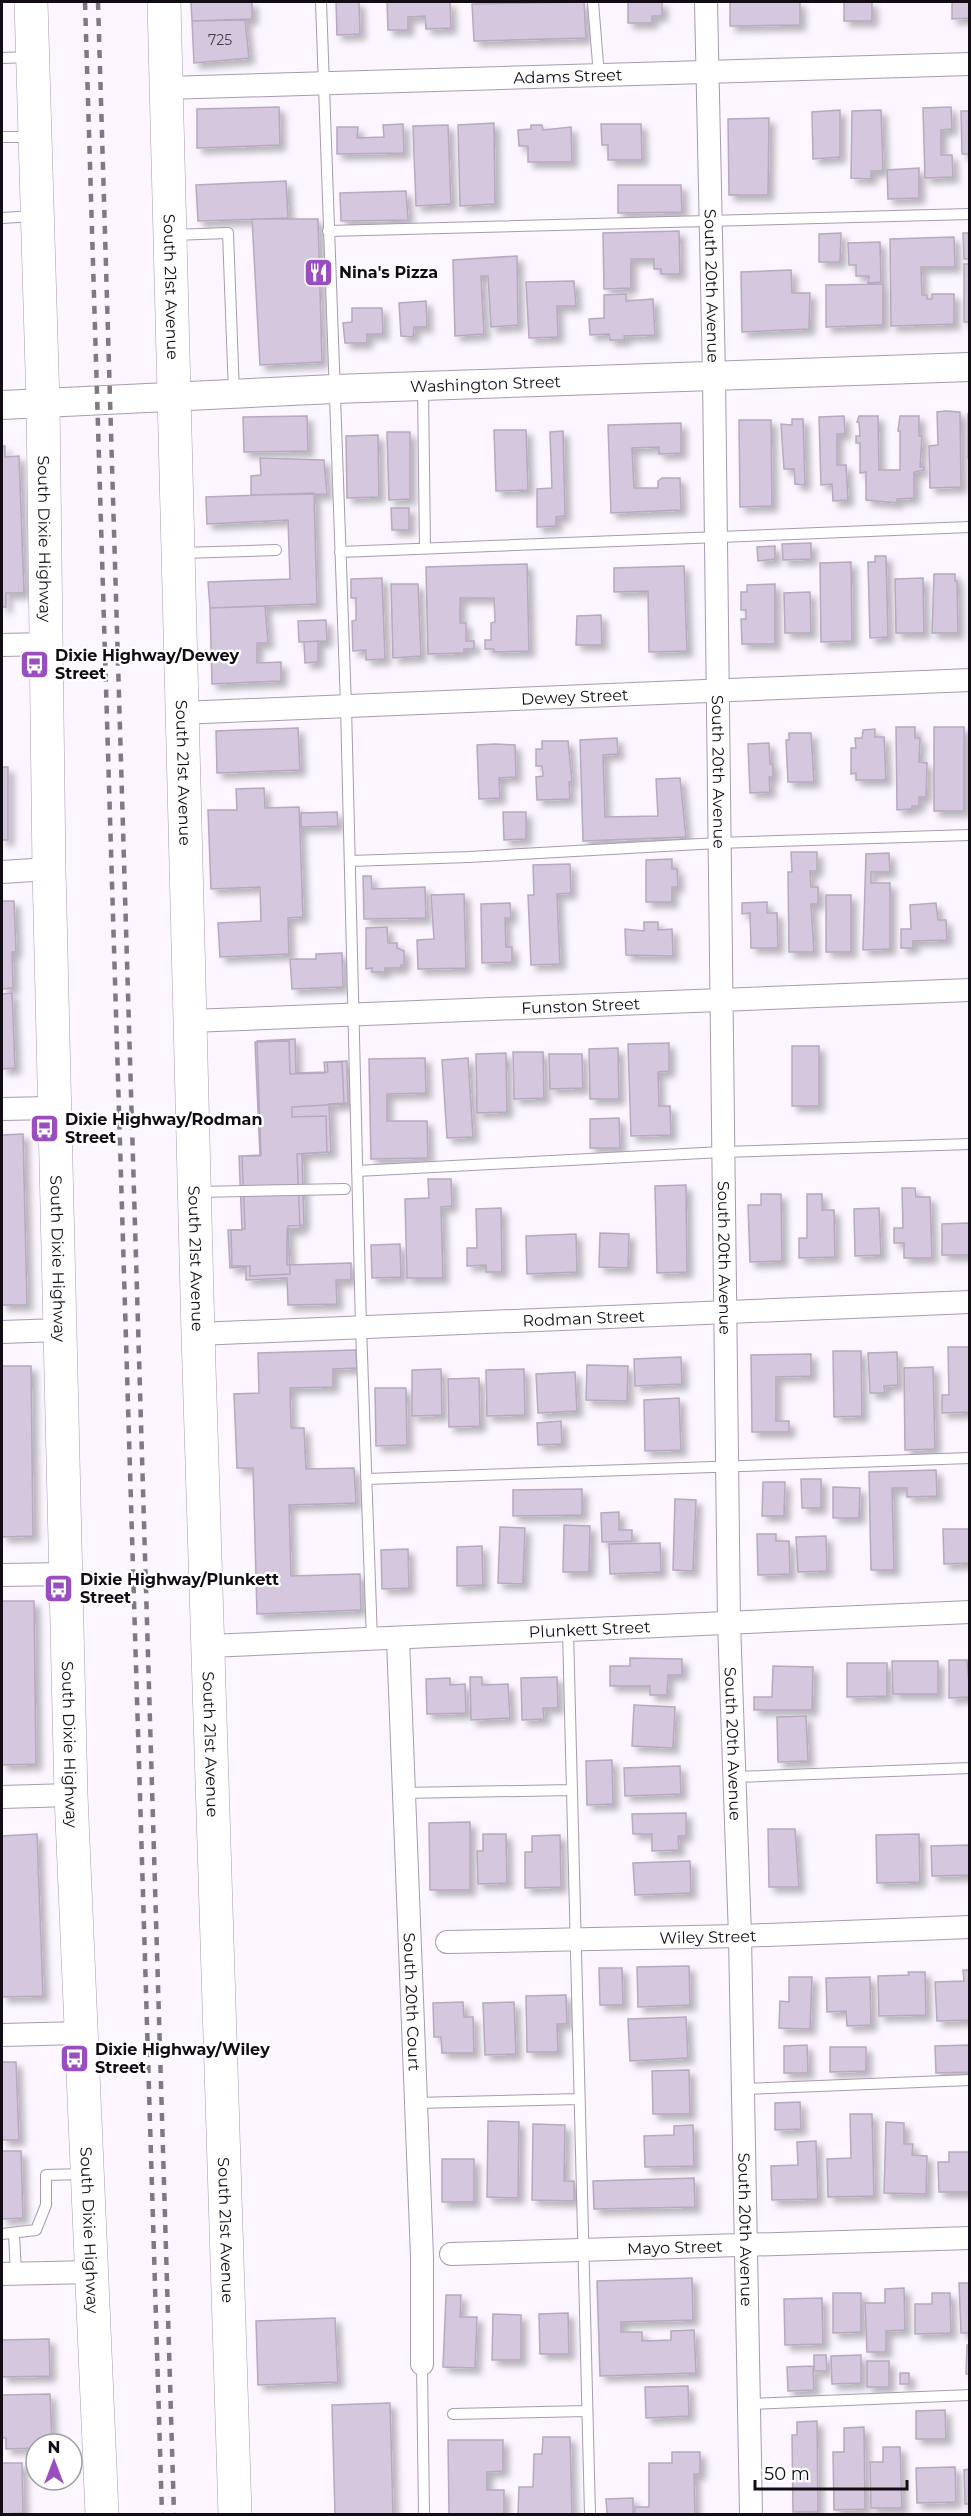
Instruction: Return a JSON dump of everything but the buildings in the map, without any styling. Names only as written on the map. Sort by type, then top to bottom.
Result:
[{"type":"main road","name":"South Dixie Highway","points":[[31,2],[17,57],[36,137],[43,404],[53,1108],[71,1795],[102,2514]]},
{"type":"main road","name":"South 21st Avenue","points":[[164,2],[198,1334],[235,2514]]},
{"type":"street","name":"South 20th Avenue","points":[[706,2],[714,376],[729,1623],[740,1936],[744,2245],[751,2514]]},
{"type":"street","name":"Adams Street","points":[[166,88],[969,64]]},
{"type":"street","name":"Washington Street","points":[[2,405],[334,389],[969,367]]},
{"type":"street","points":[[2,645],[46,644]]},
{"type":"street","name":"Dewey Street","points":[[181,713],[969,680]]},
{"type":"street","points":[[2,872],[49,869]]},
{"type":"street","name":"Funston Street","points":[[191,1021],[969,990]]},
{"type":"street","points":[[2,1109],[53,1108]]},
{"type":"street","name":"Rodman Street","points":[[198,1334],[969,1302]]},
{"type":"street","points":[[2,1332],[60,1330]]},
{"type":"street","points":[[2,1575],[66,1574]]},
{"type":"street","name":"Plunkett Street","points":[[209,1646],[969,1612]]},
{"type":"street","name":"South 20th Court","points":[[398,1639],[422,2257],[422,2364]]},
{"type":"street","points":[[2,1797],[71,1795]]},
{"type":"street","name":"Wiley Street","points":[[447,1942],[740,1936],[969,1927]]},
{"type":"street","points":[[2,2035],[81,2033]]},
{"type":"street","name":"Mayo Street","points":[[451,2254],[969,2238]]},
{"type":"street","points":[[9,2274],[92,2272]]},
{"type":"lane","points":[[321,2],[346,706],[361,1327],[372,1640]]},
{"type":"lane","points":[[593,2],[599,76]]},
{"type":"lane","points":[[2,137],[36,137]]},
{"type":"lane","points":[[328,231],[969,214]]},
{"type":"lane","points":[[2,218],[38,216]]},
{"type":"lane","points":[[169,235],[228,233],[234,394]]},
{"type":"lane","points":[[423,386],[425,549]]},
{"type":"lane","points":[[340,552],[969,527]]},
{"type":"lane","points":[[178,554],[276,550]]},
{"type":"lane","points":[[350,861],[469,857],[718,843],[969,835]]},
{"type":"lane","points":[[357,1171],[722,1152],[969,1144]]},
{"type":"lane","points":[[195,1192],[345,1189]]},
{"type":"lane","points":[[367,1479],[969,1458]]},
{"type":"lane","points":[[568,1631],[590,2514]]},
{"type":"lane","points":[[735,1777],[969,1768]]},
{"type":"lane","points":[[403,1793],[572,1790]]},
{"type":"lane","points":[[742,2089],[969,2080]]},
{"type":"lane","points":[[415,2103],[579,2098]]},
{"type":"lane","points":[[2,2234],[36,2230],[46,2205],[46,2175],[88,2174]]},
{"type":"lane","points":[[9,2274],[14,2234]]},
{"type":"lane","points":[[422,2364],[424,2514]]},
{"type":"lane","points":[[749,2404],[969,2395]]},
{"type":"lane","points":[[453,2414],[587,2411]]},
{"type":"railway","points":[[85,2],[162,2514]]},
{"type":"railway","points":[[98,2],[174,2514]]},
{"type":"place","name":"Nina's Pizza","points":[[318,272]]},
{"type":"place","name":"Dixie Highway/Dewey Street","points":[[34,664]]},
{"type":"place","name":"Dixie Highway/Rodman Street","points":[[44,1128]]},
{"type":"place","name":"Dixie Highway/Plunkett Street","points":[[59,1588]]},
{"type":"place","name":"Dixie Highway/Wiley Street","points":[[74,2058]]}]
